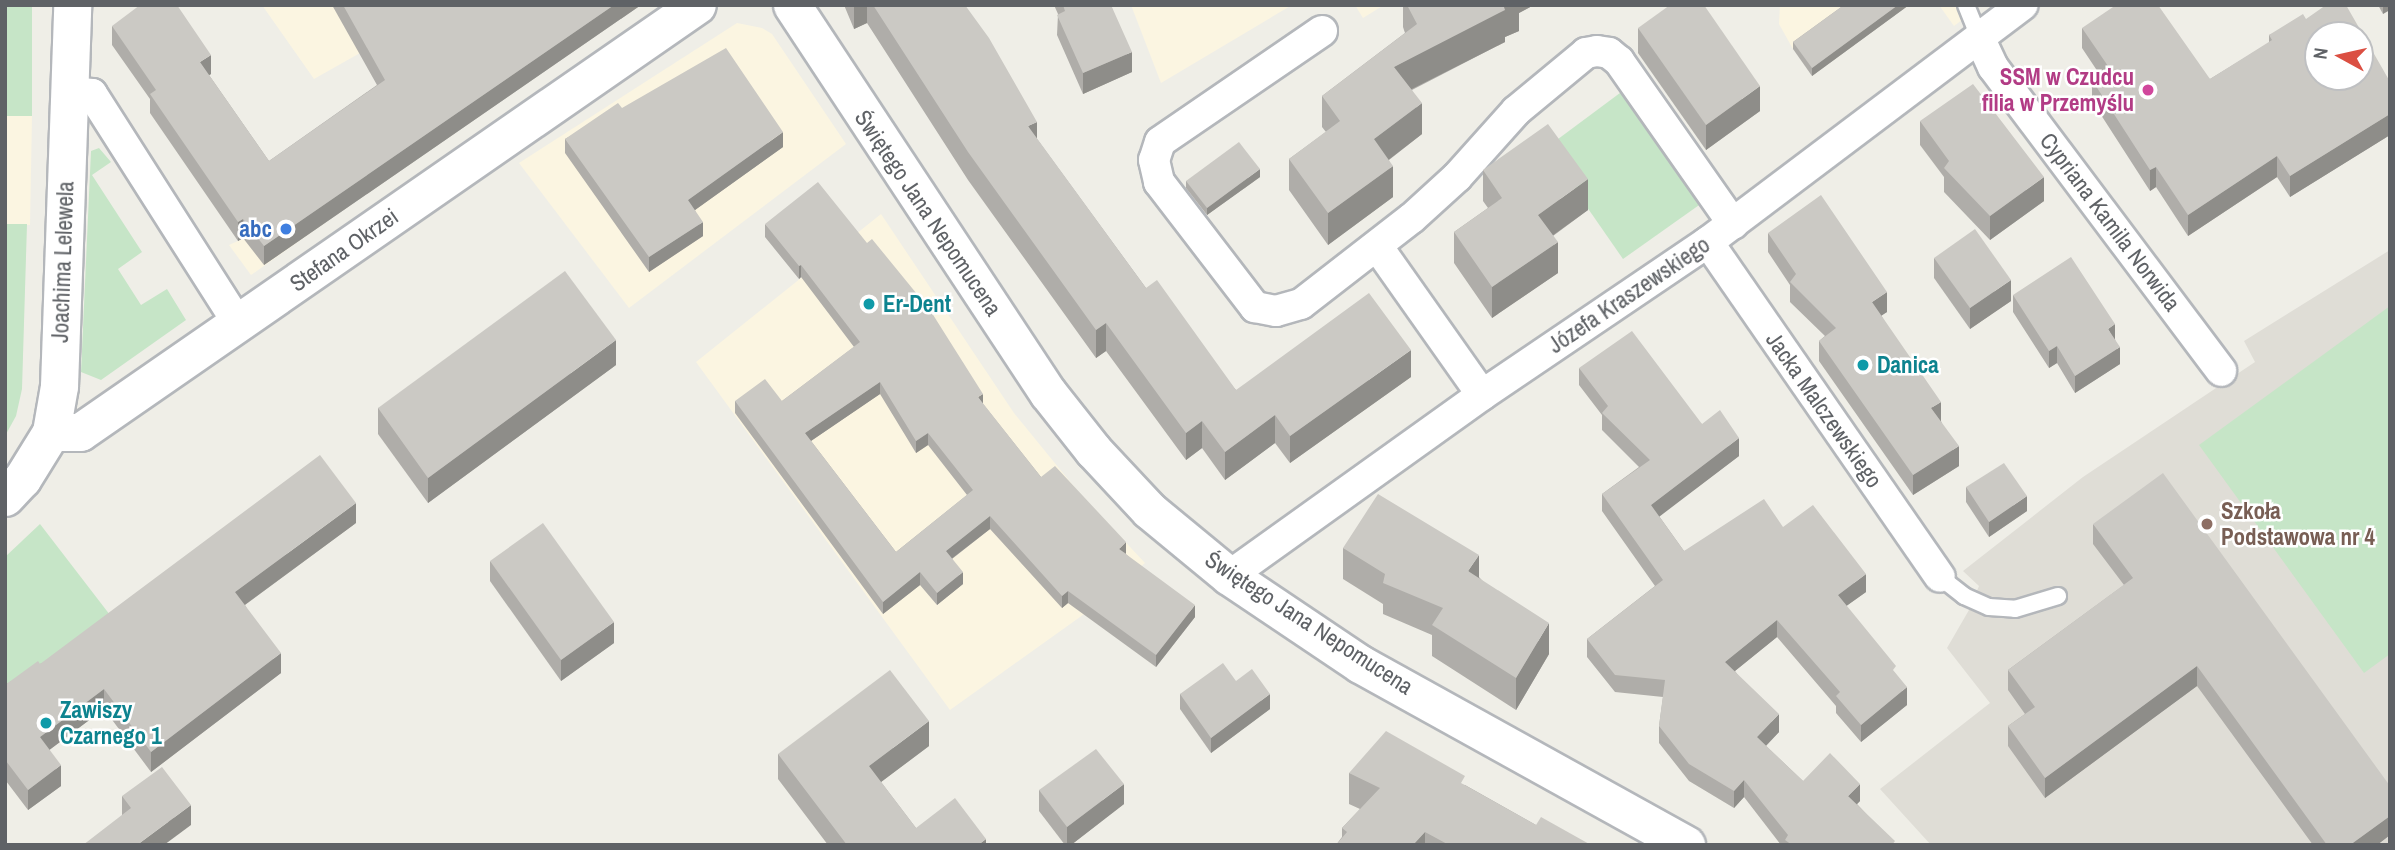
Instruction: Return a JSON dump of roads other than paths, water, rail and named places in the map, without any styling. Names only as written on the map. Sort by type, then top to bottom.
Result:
[{"type":"street","name":"Joachima Lelewela","points":[[51,432],[59,386],[72,5]]},
{"type":"street","name":"Stefana Okrzei","points":[[51,432],[80,432],[171,366],[238,323],[697,5]]},
{"type":"street","name":"Świętego Jana Nepomucena","points":[[792,5],[1048,393],[1093,450],[1149,510],[1229,576],[1360,664],[1686,845]]},
{"type":"street","name":"Józefa Kraszewskiego","points":[[1229,576],[1482,395],[1708,242],[2023,5]]},
{"type":"street","points":[[1322,31],[1160,142],[1154,160],[1159,182],[1255,307],[1276,311],[1301,304],[1377,246],[1457,177],[1517,111],[1586,53],[1609,53],[1619,61],[1733,224]]},
{"type":"street","name":"Cypriana Kamila Norwida","points":[[1979,37],[1993,67],[2221,371]]},
{"type":"street","points":[[69,92],[92,94],[238,323]]},
{"type":"street","name":"Jacka Malczewskiego","points":[[1708,242],[1940,577]]},
{"type":"street","points":[[1377,246],[1482,395]]},
{"type":"street","points":[[5,497],[22,479],[51,432]]},
{"type":"lane","points":[[1966,5],[1979,37]]},
{"type":"lane","points":[[1940,577],[1964,596],[1989,607],[2015,609],[2058,596]]},
{"type":"place","name":"SSM w Czudcu filia w Przemyślu","points":[[2148,90]]},
{"type":"place","name":"abc","points":[[286,229]]},
{"type":"place","name":"Er-Dent","points":[[869,304]]},
{"type":"place","name":"Danica","points":[[1863,365]]},
{"type":"place","name":"Szkoła Podstawowa nr 4","points":[[2207,524]]},
{"type":"place","name":"Zawiszy Czarnego 1","points":[[46,723]]}]
